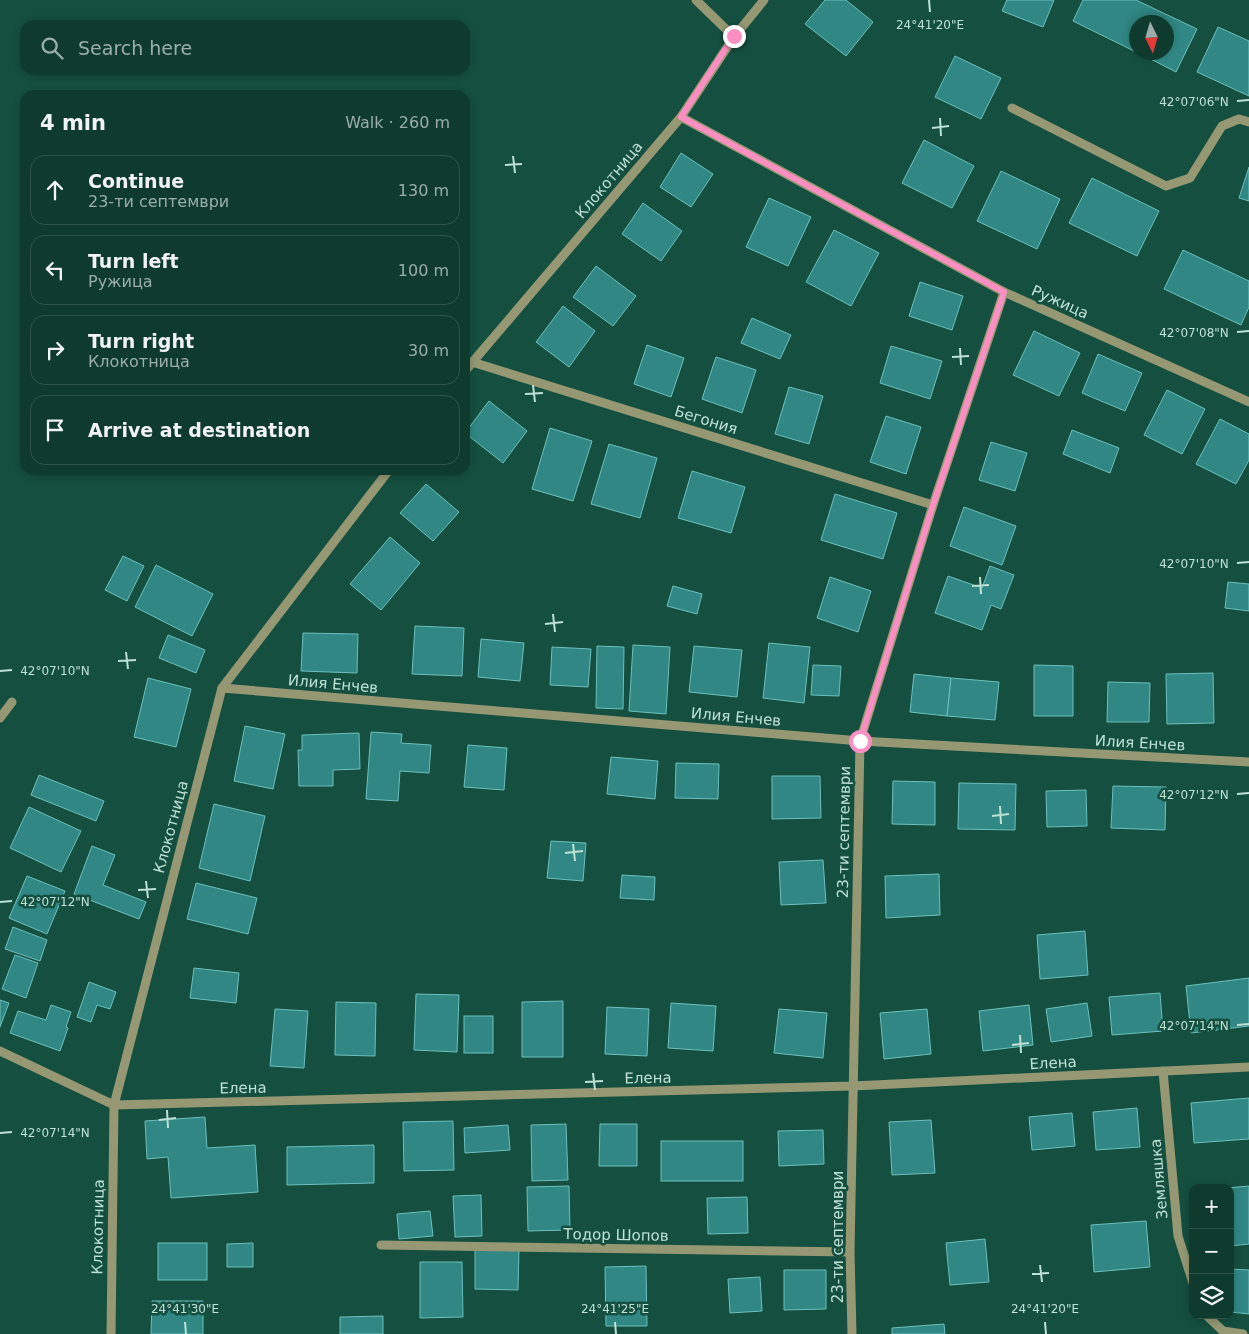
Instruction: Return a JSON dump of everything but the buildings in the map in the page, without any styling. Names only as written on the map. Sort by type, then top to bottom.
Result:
[{"type":"street","points":[[696,0],[734,36]]},
{"type":"street","name":"Клокотница","points":[[470,365],[681,117],[734,36],[764,0]]},
{"type":"street","points":[[1012,108],[1166,186],[1190,178],[1222,126],[1239,119],[1249,122]]},
{"type":"street","name":"Ружица","points":[[681,117],[1004,292],[1249,402]]},
{"type":"street","name":"23-ти септември","points":[[852,1334],[850,1252],[860,741],[933,505],[1004,292]]},
{"type":"street","name":"Бегония","points":[[472,362],[933,505]]},
{"type":"street","name":"Клокотница","points":[[111,1334],[114,1105],[222,688],[385,475]]},
{"type":"street","name":"Илия Енчев","points":[[222,688],[860,741],[1249,762]]},
{"type":"street","points":[[0,718],[12,702]]},
{"type":"street","name":"Елена","points":[[0,1051],[114,1105],[853,1086],[1249,1067]]},
{"type":"street","name":"Земляшка","points":[[1163,1071],[1178,1236],[1190,1274]]},
{"type":"street","name":"Тодор Шопов","points":[[381,1245],[850,1252]]},
{"type":"street","points":[[1210,1319],[1223,1331],[1243,1334]]},
{"type":"route","points":[[734,36],[681,117],[1004,292],[933,505],[860,741]]}]
